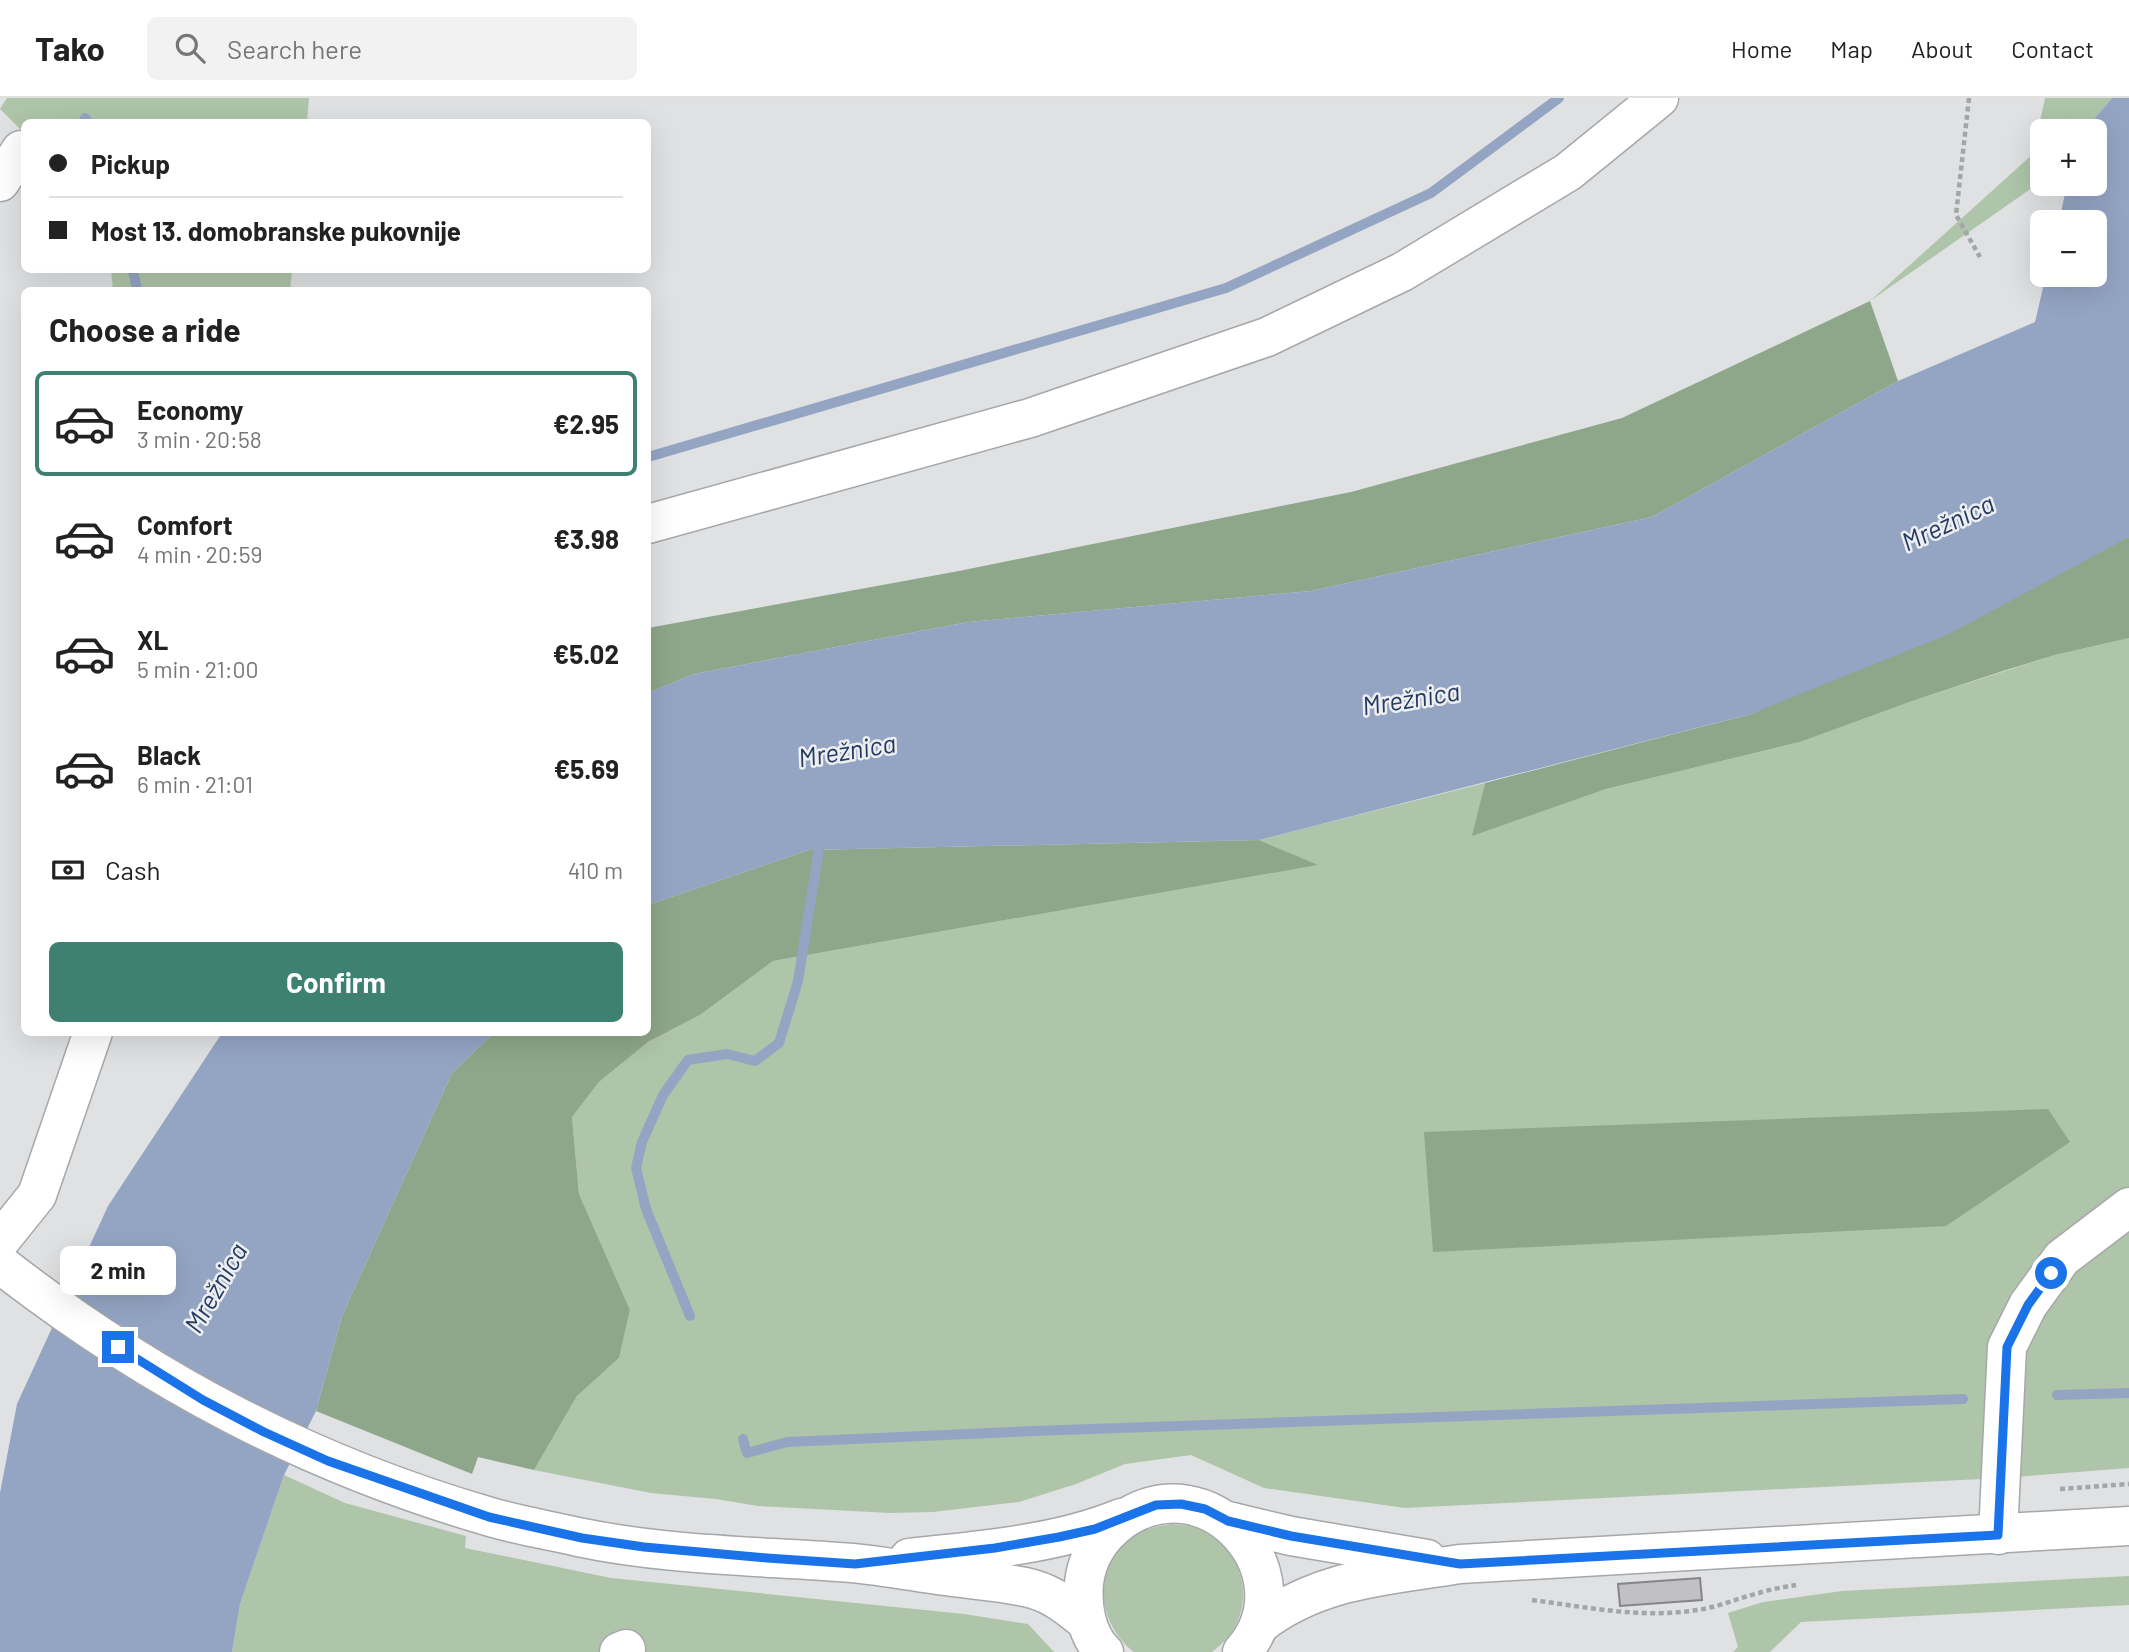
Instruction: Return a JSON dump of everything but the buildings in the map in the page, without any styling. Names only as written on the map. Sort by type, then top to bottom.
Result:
[{"type":"main road","points":[[651,523],[1030,418],[1267,337],[1402,272],[1568,172],[1659,98]]},
{"type":"main road","points":[[0,182],[21,150]]},
{"type":"main road","points":[[92,1036],[37,1195],[4,1259],[97,1334],[203,1400],[328,1461],[489,1517],[582,1538],[644,1547],[855,1564],[1032,1589],[1062,1601],[1095,1637]]},
{"type":"main road","points":[[1998,1535],[2007,1347],[2028,1305],[2062,1258],[2129,1207]]},
{"type":"main road","points":[[855,1564],[995,1548],[1059,1537],[1095,1529],[1156,1505],[1181,1504],[1205,1509],[1228,1521],[1291,1536],[1460,1564]]},
{"type":"main road","points":[[1095,1637],[1082,1597],[1085,1572],[1095,1548],[1111,1528],[1132,1513]]},
{"type":"main road","points":[[1228,1521],[1248,1542],[1261,1568],[1264,1597],[1250,1643]]},
{"type":"main road","points":[[1250,1643],[1276,1612],[1319,1591],[1352,1581],[1460,1564],[2129,1526]]},
{"type":"path","points":[[1969,98],[1956,215],[1980,257]]},
{"type":"path","points":[[1526,1599],[1647,1613],[1695,1611],[1725,1605],[1759,1593],[1805,1584]]},
{"type":"green space","points":[[7,98],[309,98],[307,119],[21,119],[21,130],[0,109]]},
{"type":"green space","points":[[2045,98],[2112,98],[2094,119],[2040,119]]},
{"type":"green space","points":[[2030,157],[2030,189],[1870,301]]},
{"type":"green space","points":[[111,273],[292,273],[290,287],[113,287]]},
{"type":"green space","points":[[1870,301],[1898,381],[1652,517],[1311,591],[968,622],[694,674],[651,692],[651,627],[959,571],[1351,492],[1622,418]]},
{"type":"green space","points":[[2129,537],[2129,638],[2055,655],[2006,670],[1800,742],[1606,789],[1472,836],[1485,783],[1751,714]]},
{"type":"green space","points":[[2129,638],[2129,1468],[2001,1478],[1405,1508],[1264,1488],[1191,1455],[1125,1464],[1076,1484],[1019,1502],[933,1512],[890,1513],[758,1506],[651,1493],[534,1470],[577,1396],[619,1358],[630,1310],[579,1194],[572,1117],[599,1082],[648,1042],[700,1015],[773,961],[1317,865],[1259,840],[1485,783],[1473,835],[1606,789],[1800,742],[1918,699],[2055,655]]},
{"type":"green space","points":[[1259,840],[1318,865],[773,961],[700,1015],[648,1042],[599,1082],[572,1117],[579,1194],[630,1310],[619,1358],[577,1396],[534,1470],[478,1457],[472,1474],[316,1411],[342,1316],[452,1073],[491,1036],[651,1036],[651,904],[809,850]]},
{"type":"green space","points":[[2048,1109],[2070,1142],[1946,1226],[1433,1252],[1424,1132]]},
{"type":"green space","points":[[284,1475],[345,1503],[466,1536],[465,1548],[611,1578],[964,1614],[1028,1624],[1054,1652],[232,1652],[240,1604]]},
{"type":"green space","points":[[1172,1524],[1193,1527],[1219,1542],[1237,1565],[1242,1579],[1242,1608],[1237,1623],[1226,1639],[1212,1652],[1134,1652],[1121,1639],[1106,1609],[1106,1577],[1111,1561],[1121,1547],[1135,1535]]},
{"type":"green space","points":[[2129,1576],[2129,1605],[1801,1622],[1770,1652],[1733,1652],[1738,1647],[1728,1613],[1763,1602],[1842,1591]]},
{"type":"water","name":"Mrežnica","points":[[2112,98],[2129,98],[2129,537],[1949,634],[1751,714],[1259,840],[809,850],[651,904],[651,692],[694,674],[968,622],[1311,591],[1652,517],[1898,381],[2035,322],[2043,287],[2107,287],[2107,210],[2062,210],[2064,196],[2107,196],[2107,119],[2094,119]]},
{"type":"water","name":"Mrežnica","points":[[220,1036],[491,1036],[452,1073],[342,1316],[316,1411],[284,1475],[240,1604],[232,1652],[0,1652],[0,1493],[17,1404],[108,1206]]},
{"type":"waterway","points":[[651,456],[1226,288],[1431,193],[1559,98]]},
{"type":"waterway","points":[[134,273],[136,287]]},
{"type":"waterway","points":[[690,1316],[646,1209],[636,1168],[642,1142],[663,1095],[688,1060],[727,1054],[755,1061],[779,1043],[798,981],[821,836]]},
{"type":"waterway","points":[[2057,1395],[2129,1393]]},
{"type":"waterway","points":[[743,1439],[747,1453],[787,1442],[1033,1431],[1963,1399]]},
{"type":"route","points":[[118,1347],[203,1400],[328,1461],[489,1517],[582,1538],[644,1547],[855,1564],[995,1548],[1059,1537],[1095,1529],[1156,1505],[1181,1504],[1205,1509],[1228,1521],[1291,1536],[1460,1564],[1998,1535],[2007,1347],[2028,1305],[2051,1273]]}]
